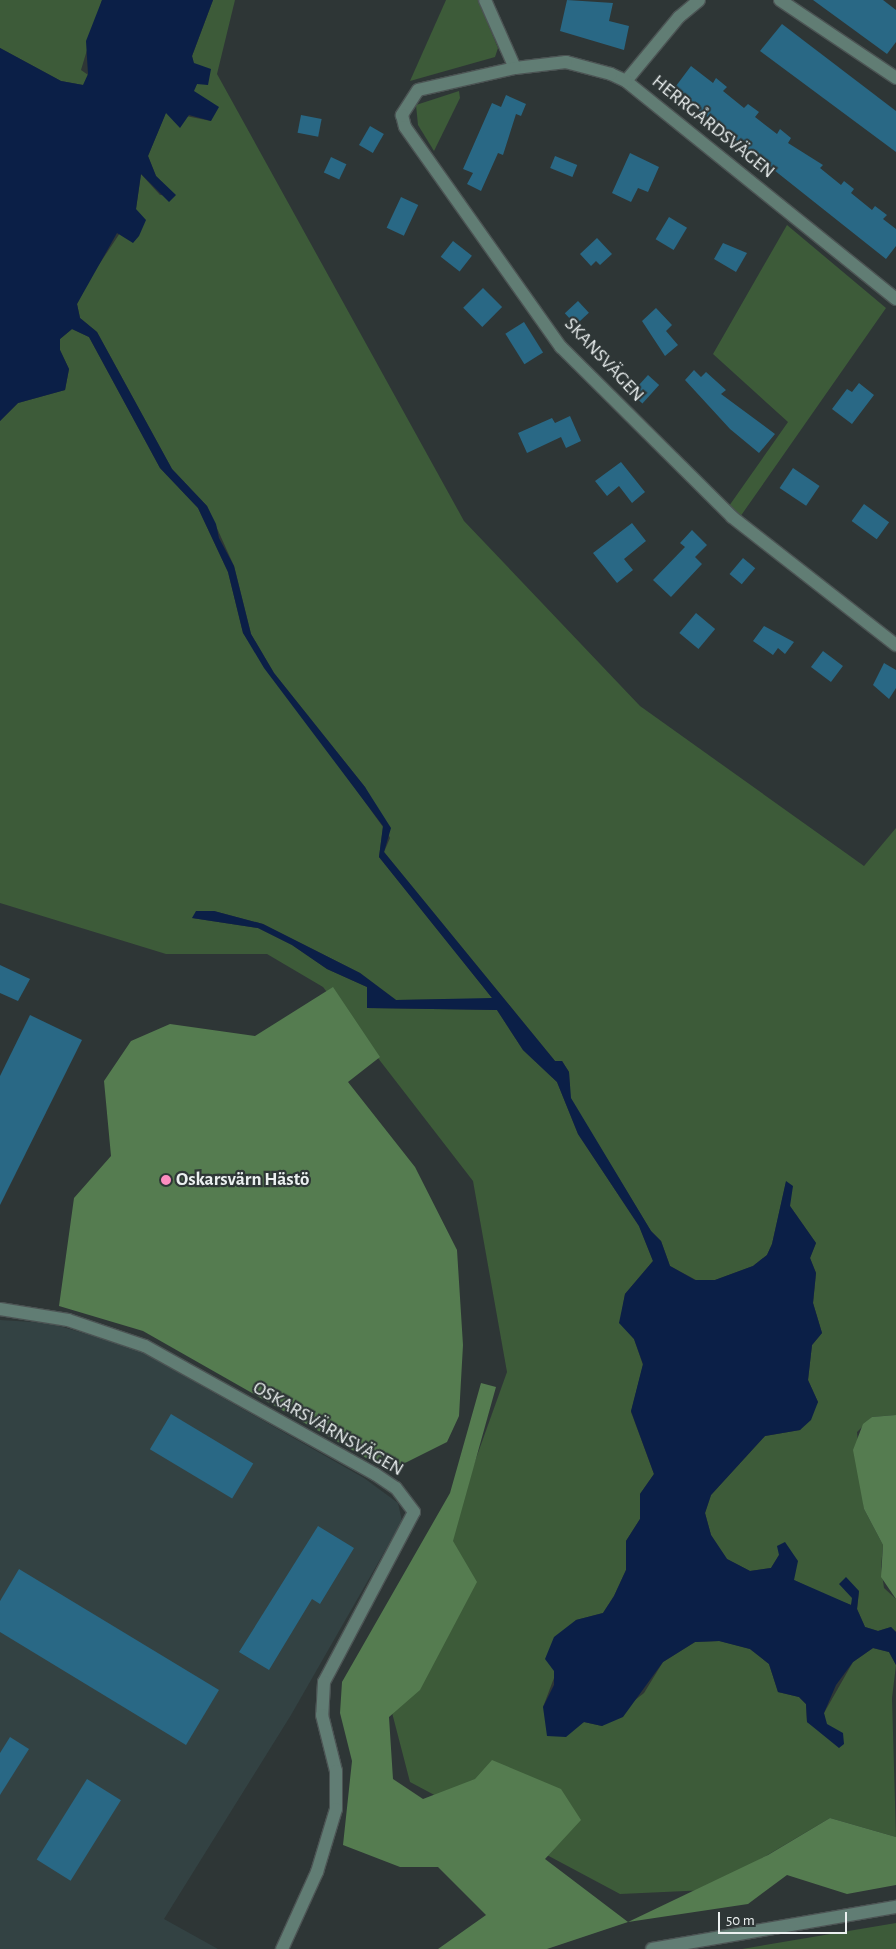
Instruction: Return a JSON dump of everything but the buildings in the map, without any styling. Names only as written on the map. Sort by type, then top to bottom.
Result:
[{"type":"street","points":[[485,0],[515,68]]},
{"type":"street","points":[[626,81],[679,17],[699,0]]},
{"type":"street","points":[[780,0],[896,78]]},
{"type":"street","name":"HERRGÅRDSVÄGEN","points":[[477,77],[515,68],[566,62],[626,81],[896,299]]},
{"type":"street","name":"SKANSVÄGEN","points":[[477,77],[418,90],[402,115],[405,127],[561,347],[732,517],[896,645]]},
{"type":"street","name":"OSKARSVÄRNSVÄGEN","points":[[0,1309],[68,1320],[145,1346],[375,1474],[396,1488],[414,1512],[324,1682],[322,1715],[336,1771],[336,1809],[317,1872],[282,1949]]},
{"type":"street","points":[[652,1949],[896,1907]]},
{"type":"shaded area","points":[[0,1320],[49,1323],[135,1348],[364,1478],[398,1503],[402,1521],[291,1715],[164,1919],[218,1949],[0,1949]]},
{"type":"green space","points":[[0,0],[102,0],[81,70],[94,79],[83,85],[61,81],[0,48]]},
{"type":"green space","points":[[213,0],[235,0],[217,74],[464,521],[640,706],[864,866],[896,828],[896,1415],[872,1417],[857,1432],[864,1509],[883,1545],[881,1567],[884,1588],[896,1599],[896,1632],[891,1627],[878,1631],[865,1627],[857,1609],[859,1591],[851,1605],[822,1594],[794,1580],[779,1555],[771,1568],[750,1571],[727,1559],[711,1535],[705,1513],[711,1495],[765,1436],[800,1430],[818,1402],[808,1380],[812,1345],[822,1333],[813,1303],[816,1273],[810,1258],[816,1243],[790,1206],[786,1182],[772,1244],[767,1255],[753,1266],[715,1280],[696,1280],[670,1266],[661,1241],[651,1231],[570,1098],[569,1072],[562,1061],[555,1061],[384,852],[390,838],[365,787],[274,673],[251,634],[234,566],[207,506],[172,469],[97,332],[80,318],[77,304],[90,278],[136,209],[141,174],[160,195],[175,196],[156,176],[148,156],[166,112],[211,121],[193,91],[197,84],[192,56]]},
{"type":"green space","points":[[446,0],[478,0],[498,48],[495,57],[410,81]]},
{"type":"green space","points":[[459,91],[460,98],[434,151],[418,125],[416,105]]},
{"type":"green space","points":[[787,225],[886,308],[740,517],[729,506],[788,422],[713,354]]},
{"type":"green space","points":[[72,329],[89,337],[160,468],[198,508],[228,572],[243,633],[383,827],[379,857],[493,999],[396,1000],[360,973],[263,924],[214,911],[192,918],[258,928],[292,945],[327,969],[367,987],[367,1008],[497,1010],[523,1050],[557,1082],[578,1134],[639,1226],[653,1261],[625,1294],[620,1323],[634,1339],[643,1365],[631,1412],[654,1474],[640,1494],[640,1519],[626,1541],[626,1570],[614,1596],[603,1613],[576,1620],[543,1707],[571,1729],[584,1722],[602,1726],[644,1693],[663,1662],[695,1642],[720,1641],[750,1649],[769,1664],[778,1692],[799,1697],[806,1704],[807,1722],[825,1733],[824,1713],[853,1662],[873,1648],[889,1652],[896,1665],[892,1698],[896,1837],[830,1818],[708,1890],[620,1894],[410,1782],[389,1701],[507,1372],[473,1181],[323,987],[267,954],[166,954],[0,903],[0,421],[18,403],[65,390],[69,369],[60,350],[60,339]]},
{"type":"green space","points":[[333,987],[380,1057],[348,1082],[415,1167],[457,1250],[463,1345],[459,1416],[447,1442],[389,1471],[143,1331],[59,1306],[74,1198],[111,1156],[104,1081],[131,1041],[170,1024],[255,1036]]},
{"type":"green space","points":[[481,1383],[496,1387],[453,1541],[477,1582],[420,1690],[389,1717],[393,1779],[423,1799],[475,1779],[492,1760],[561,1789],[581,1820],[545,1859],[628,1922],[547,1949],[438,1949],[486,1915],[438,1867],[400,1867],[343,1845],[352,1761],[340,1713],[342,1682],[450,1493]]},
{"type":"green space","points":[[896,1415],[896,1599],[881,1577],[883,1545],[864,1509],[853,1450],[863,1424],[872,1417]]},
{"type":"green space","points":[[830,1818],[896,1837],[896,1885],[847,1894],[787,1875],[748,1904],[628,1922],[768,1855]]},
{"type":"green space","points":[[896,1923],[896,1949],[742,1949]]},
{"type":"water","points":[[102,0],[213,0],[192,56],[194,63],[211,69],[208,85],[197,84],[194,91],[219,107],[211,121],[189,115],[180,128],[166,113],[148,156],[156,176],[176,195],[169,202],[141,174],[136,209],[146,220],[139,236],[133,243],[117,233],[77,304],[80,318],[97,332],[172,469],[207,506],[216,524],[219,538],[234,566],[251,634],[274,673],[365,787],[391,828],[384,852],[555,1061],[562,1061],[569,1072],[571,1098],[651,1231],[661,1241],[670,1266],[695,1280],[715,1280],[753,1266],[767,1255],[772,1244],[786,1181],[793,1186],[790,1206],[816,1243],[810,1258],[816,1273],[813,1303],[822,1333],[812,1345],[808,1380],[818,1402],[811,1420],[800,1430],[765,1436],[711,1495],[705,1513],[711,1535],[727,1559],[750,1571],[771,1568],[779,1555],[777,1546],[785,1542],[798,1561],[794,1580],[851,1605],[852,1598],[839,1584],[846,1577],[859,1591],[857,1609],[865,1627],[878,1631],[891,1627],[896,1632],[896,1665],[889,1652],[873,1648],[853,1662],[836,1685],[824,1713],[827,1724],[843,1733],[844,1744],[839,1748],[807,1722],[806,1704],[799,1697],[778,1692],[769,1664],[750,1649],[719,1641],[695,1642],[663,1662],[623,1717],[602,1726],[584,1722],[566,1737],[547,1736],[543,1707],[554,1685],[554,1671],[545,1659],[554,1637],[576,1620],[603,1613],[614,1596],[626,1570],[626,1541],[640,1519],[640,1494],[654,1474],[631,1411],[643,1364],[634,1339],[619,1323],[625,1294],[653,1261],[639,1226],[578,1134],[557,1082],[523,1050],[497,1010],[367,1008],[367,987],[327,969],[292,945],[258,928],[192,918],[196,911],[214,911],[263,924],[360,973],[396,1000],[492,998],[379,857],[383,826],[264,668],[243,633],[228,572],[198,508],[160,468],[89,337],[72,329],[60,339],[60,350],[69,369],[65,390],[18,403],[0,421],[0,48],[61,81],[83,85],[88,74],[86,41]]},
{"type":"place","name":"Oskarsvärn Hästö","points":[[166,1180]]}]
